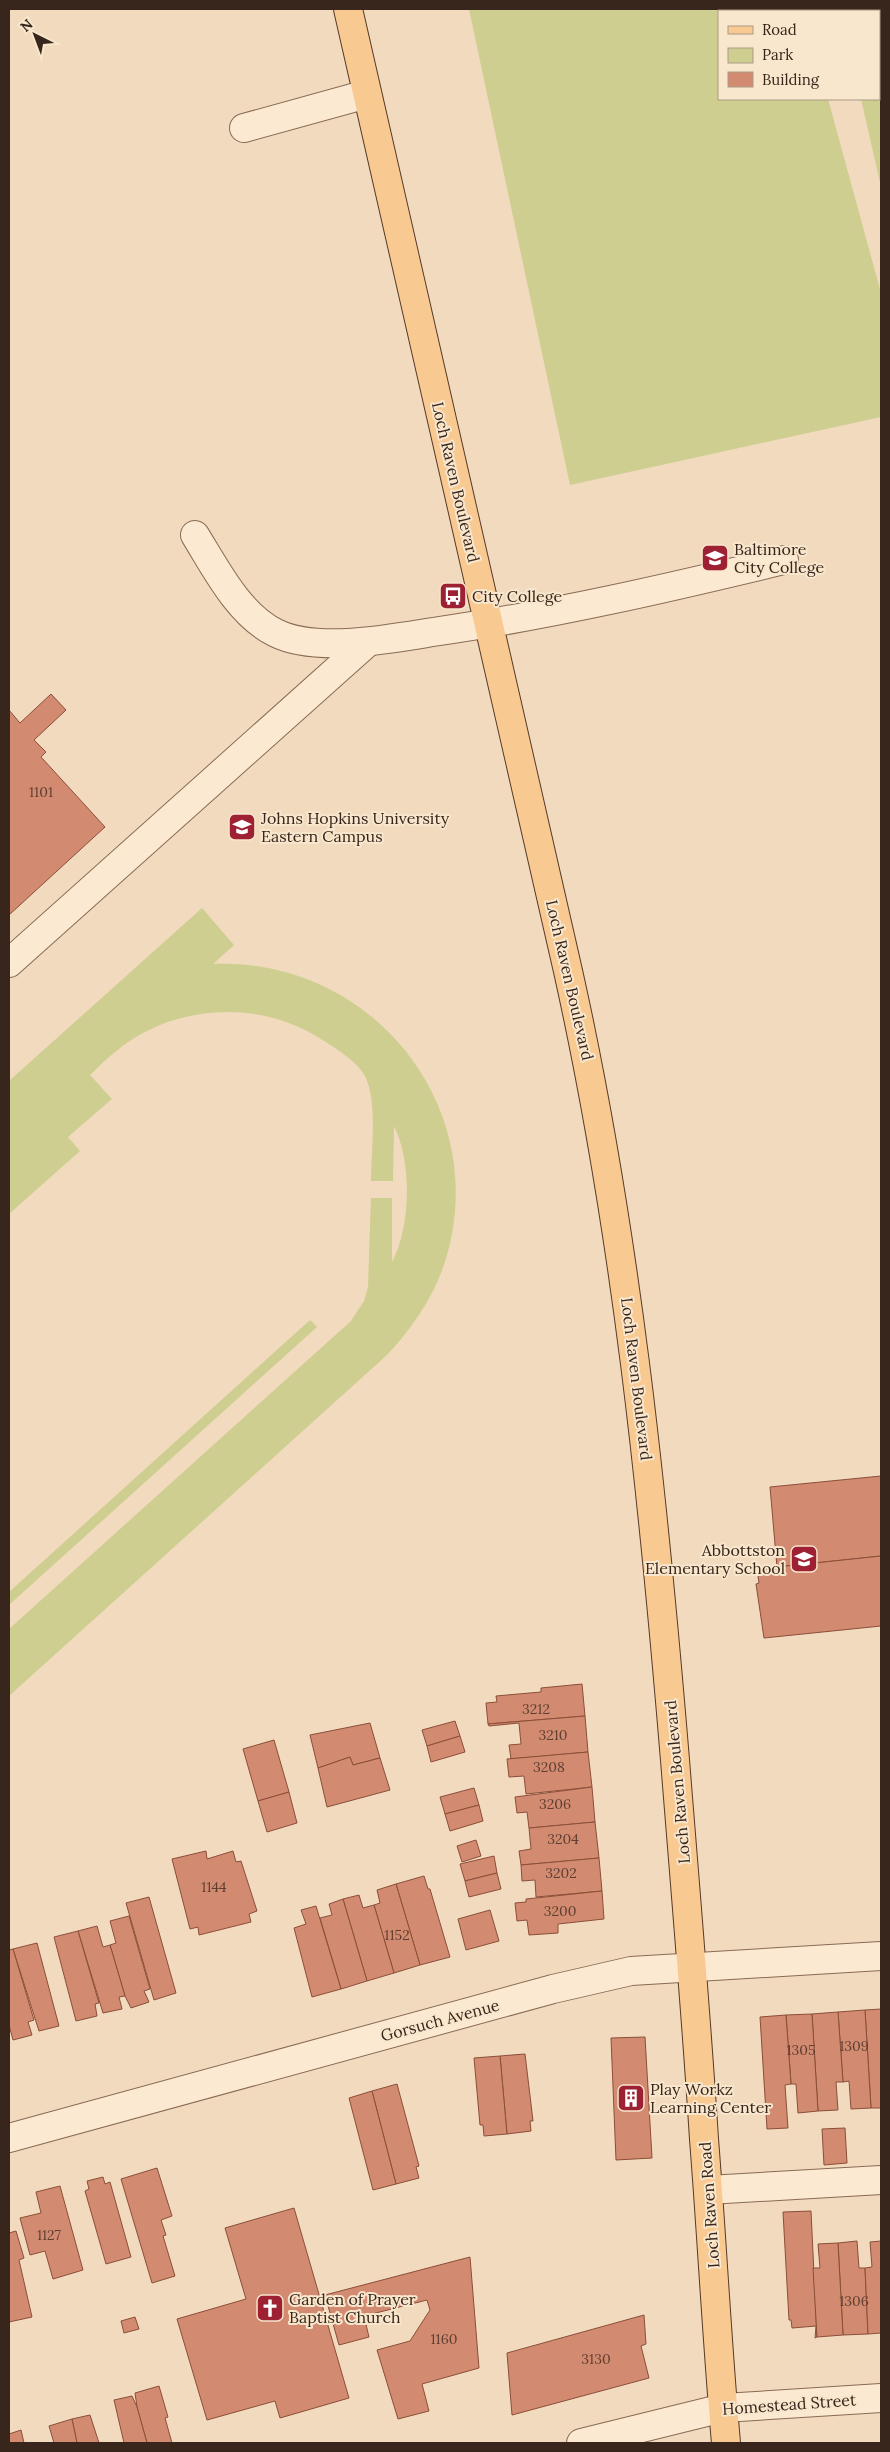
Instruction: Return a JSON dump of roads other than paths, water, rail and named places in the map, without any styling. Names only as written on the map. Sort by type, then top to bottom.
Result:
[{"type":"main road","name":"Loch Raven Boulevard","points":[[348,9],[586,1051],[622,1260],[652,1501],[692,1967]]},
{"type":"main road","name":"Loch Raven Road","points":[[692,1967],[726,2443]]},
{"type":"street","points":[[244,128],[367,94]]},
{"type":"street","points":[[195,535],[240,603],[259,621],[276,633],[304,641],[368,642],[489,624],[685,584],[784,560]]},
{"type":"street","points":[[9,963],[368,642]]},
{"type":"street","name":"Gorsuch Avenue","points":[[9,2138],[553,1989],[631,1971],[881,1956]]},
{"type":"street","points":[[708,2190],[881,2180]]},
{"type":"street","name":"Homestead Street","points":[[581,2443],[723,2408],[881,2398]]},
{"type":"place","name":"Baltimore City College","points":[[715,558]]},
{"type":"place","name":"City College","points":[[453,596]]},
{"type":"place","name":"Johns Hopkins University Eastern Campus","points":[[242,827]]},
{"type":"place","name":"Abbottston Elementary School","points":[[804,1559]]},
{"type":"place","name":"Play Workz Learning Center","points":[[631,2098]]},
{"type":"place","name":"Garden of Prayer Baptist Church","points":[[270,2308]]}]
